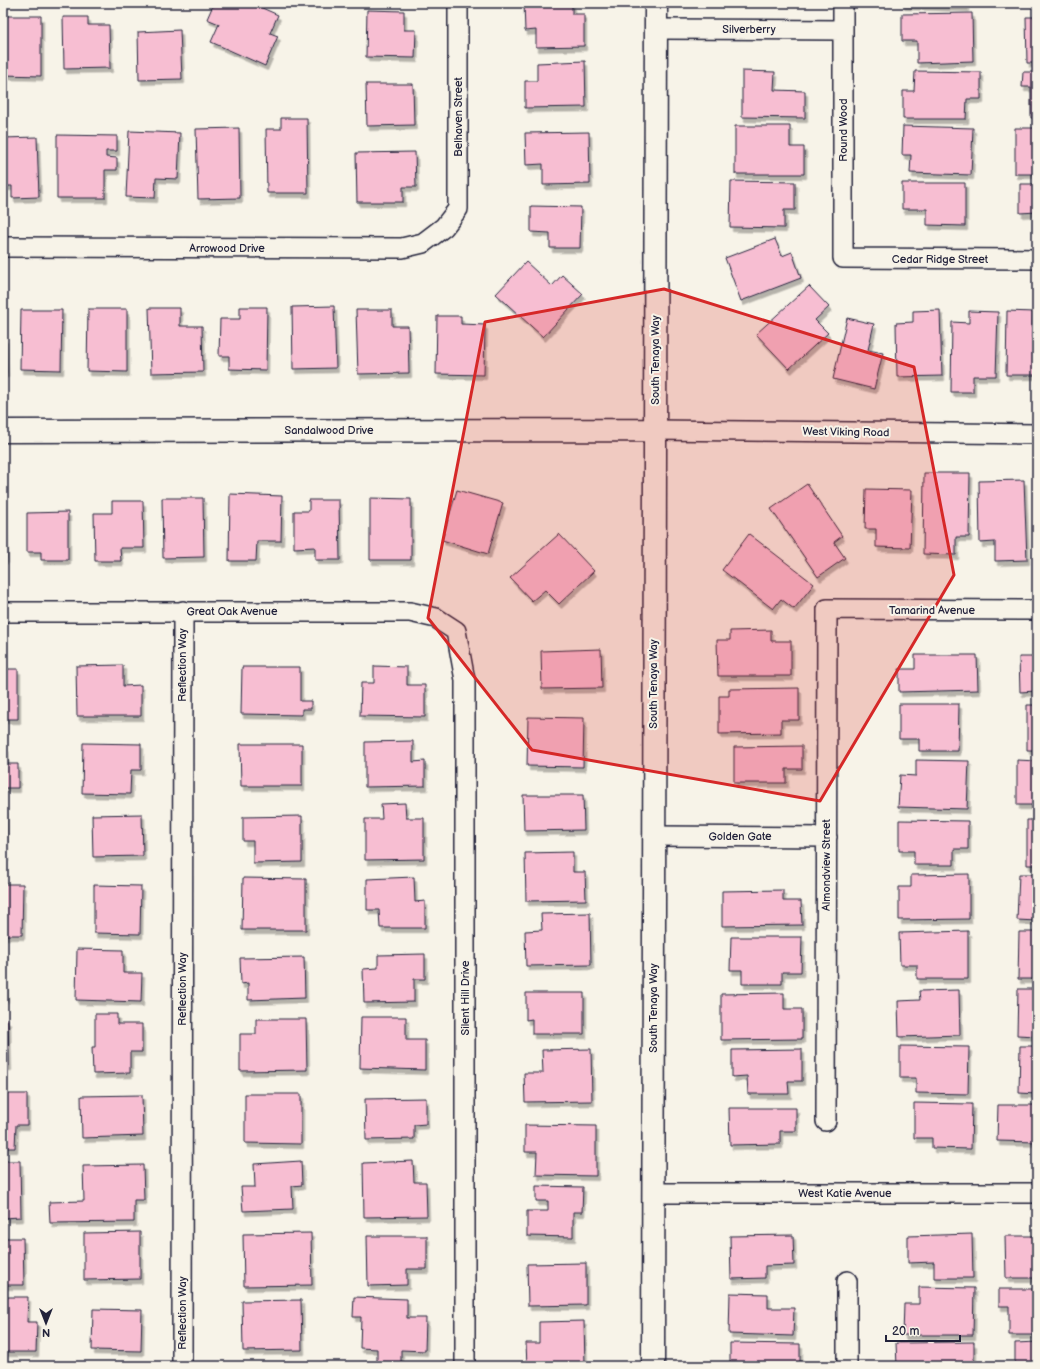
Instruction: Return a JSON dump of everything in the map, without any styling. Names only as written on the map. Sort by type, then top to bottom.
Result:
[{"type":"street","name":"Belhaven Street","points":[[444,227],[458,209],[458,3]]},
{"type":"street","name":"South Tenaya Way","points":[[653,1366],[656,3]]},
{"type":"street","name":"Round Wood","points":[[843,3],[843,258]]},
{"type":"street","name":"Silverberry","points":[[656,29],[843,30]]},
{"type":"street","name":"Arrowood Drive","points":[[3,248],[402,248],[423,243],[444,227]]},
{"type":"street","name":"Cedar Ridge Street","points":[[843,258],[1037,259]]},
{"type":"street","name":"Sandalwood Drive","points":[[3,431],[654,430]]},
{"type":"street","name":"West Viking Road","points":[[654,430],[1037,434]]},
{"type":"street","name":"Tamarind Avenue","points":[[827,609],[1037,610]]},
{"type":"street","name":"Almondview Street","points":[[826,1121],[827,609]]},
{"type":"street","name":"Reflection Way","points":[[182,611],[182,1366]]},
{"type":"street","name":"Great Oak Avenue","points":[[3,612],[410,612],[436,618],[456,631]]},
{"type":"street","name":"Silent Hill Drive","points":[[456,631],[465,680],[465,1366]]},
{"type":"street","name":"Golden Gate","points":[[653,836],[827,837]]},
{"type":"street","name":"West Katie Avenue","points":[[653,1193],[1037,1194]]},
{"type":"street","points":[[847,1281],[847,1366]]},
{"type":"highlighted area","points":[[664,289],[914,367],[954,575],[820,801],[532,750],[428,618],[485,322]]},
{"type":"building","points":[[214,3],[251,3],[278,15],[270,33],[278,36],[265,66],[211,42],[219,24],[207,19]]},
{"type":"building","points":[[524,3],[572,3],[572,14],[584,14],[584,46],[536,47],[536,30],[525,31]]},
{"type":"building","points":[[902,3],[966,3],[966,7],[902,5]]},
{"type":"building","points":[[367,10],[404,11],[404,30],[416,30],[415,58],[366,57]]},
{"type":"building","points":[[972,13],[973,61],[917,63],[917,41],[902,41],[902,14]]},
{"type":"building","points":[[3,16],[41,16],[41,76],[3,75]]},
{"type":"building","points":[[63,17],[88,17],[88,25],[109,25],[110,68],[64,69]]},
{"type":"building","points":[[1026,17],[1037,17],[1037,63],[1027,63]]},
{"type":"building","points":[[180,30],[182,79],[139,80],[138,32]]},
{"type":"building","points":[[585,61],[586,107],[525,108],[525,81],[537,81],[537,63]]},
{"type":"building","points":[[742,71],[775,72],[774,90],[805,91],[805,118],[742,117]]},
{"type":"building","points":[[915,71],[981,72],[981,99],[967,99],[966,119],[903,119],[903,91],[914,91]]},
{"type":"building","points":[[1023,72],[1037,72],[1037,118],[1031,118],[1031,87],[1022,87]]},
{"type":"building","points":[[366,84],[413,84],[414,125],[367,126]]},
{"type":"building","points":[[281,118],[307,118],[308,193],[267,193],[266,129],[281,129]]},
{"type":"building","points":[[735,126],[790,126],[790,147],[804,147],[804,174],[735,174]]},
{"type":"building","points":[[903,126],[973,128],[971,175],[910,173],[911,155],[902,155]]},
{"type":"building","points":[[239,128],[240,198],[198,199],[196,129]]},
{"type":"building","points":[[1015,128],[1037,128],[1037,174],[1015,174]]},
{"type":"building","points":[[129,131],[180,133],[178,179],[156,178],[155,198],[126,197]]},
{"type":"building","points":[[589,132],[590,184],[543,185],[543,164],[526,165],[525,133]]},
{"type":"building","points":[[57,135],[117,136],[117,151],[106,151],[106,157],[117,158],[117,170],[105,170],[105,198],[57,198]]},
{"type":"building","points":[[37,137],[39,197],[12,198],[12,186],[3,186],[3,138]]},
{"type":"building","points":[[415,152],[416,187],[403,187],[403,202],[357,202],[356,153]]},
{"type":"building","points":[[731,181],[795,182],[795,210],[784,210],[784,228],[730,227]]},
{"type":"building","points":[[902,183],[965,183],[965,226],[927,225],[927,209],[902,209]]},
{"type":"building","points":[[1020,184],[1037,184],[1037,212],[1020,213]]},
{"type":"building","points":[[531,206],[581,207],[580,248],[550,248],[550,233],[531,232]]},
{"type":"building","points":[[775,239],[782,256],[792,252],[801,278],[741,301],[725,258]]},
{"type":"building","points":[[526,262],[552,286],[562,275],[583,294],[543,337],[496,294]]},
{"type":"building","points":[[809,286],[829,307],[815,320],[828,333],[789,369],[756,334]]},
{"type":"building","points":[[334,306],[336,368],[293,369],[292,307]]},
{"type":"building","points":[[240,307],[267,307],[266,370],[229,369],[229,356],[219,356],[220,319],[240,319]]},
{"type":"building","points":[[149,308],[180,308],[180,326],[202,326],[203,372],[151,373]]},
{"type":"building","points":[[88,309],[127,309],[127,372],[87,371]]},
{"type":"building","points":[[21,310],[62,310],[61,370],[20,369]]},
{"type":"building","points":[[356,310],[392,310],[392,326],[408,326],[409,373],[358,374]]},
{"type":"building","points":[[940,310],[942,376],[897,377],[896,323],[913,322],[913,311]]},
{"type":"building","points":[[969,311],[998,312],[996,376],[973,376],[973,392],[951,392],[952,322],[969,323]]},
{"type":"building","points":[[1007,311],[1033,312],[1032,338],[1037,338],[1037,375],[1006,375]]},
{"type":"building","points":[[437,316],[461,316],[461,324],[485,325],[484,375],[436,374]]},
{"type":"building","points":[[847,318],[874,324],[868,350],[883,353],[874,389],[833,379]]},
{"type":"building","points":[[3,338],[5,338],[6,373],[3,373]]},
{"type":"building","points":[[924,473],[970,473],[969,537],[956,537],[956,555],[923,554]]},
{"type":"building","points":[[1024,480],[1027,560],[995,561],[995,542],[980,543],[979,481]]},
{"type":"building","points":[[807,484],[842,536],[834,542],[845,558],[818,577],[771,509]]},
{"type":"building","points":[[866,489],[912,490],[910,548],[876,547],[876,529],[865,529]]},
{"type":"building","points":[[457,490],[503,503],[488,554],[442,540]]},
{"type":"building","points":[[3,494],[5,494],[6,559],[3,559]]},
{"type":"building","points":[[230,494],[282,496],[281,541],[257,541],[256,561],[229,561]]},
{"type":"building","points":[[162,498],[203,498],[204,557],[163,558]]},
{"type":"building","points":[[370,498],[411,499],[411,560],[370,560]]},
{"type":"building","points":[[309,500],[339,500],[340,560],[315,560],[315,547],[294,548],[294,511],[309,511]]},
{"type":"building","points":[[112,501],[143,501],[144,548],[120,548],[121,561],[95,561],[94,513],[112,513]]},
{"type":"building","points":[[68,512],[68,560],[41,560],[41,552],[27,552],[27,513]]},
{"type":"building","points":[[559,534],[594,571],[559,604],[545,590],[532,601],[510,578]]},
{"type":"building","points":[[749,534],[814,584],[794,609],[781,599],[773,609],[722,570]]},
{"type":"building","points":[[771,630],[771,641],[791,641],[791,676],[718,676],[717,640],[730,640],[730,631]]},
{"type":"building","points":[[601,649],[602,688],[542,689],[541,651]]},
{"type":"building","points":[[915,655],[977,655],[978,690],[899,692],[899,669],[915,669]]},
{"type":"building","points":[[1019,657],[1037,657],[1037,691],[1020,692]]},
{"type":"building","points":[[123,665],[123,686],[141,685],[141,716],[77,716],[76,666]]},
{"type":"building","points":[[374,666],[407,667],[407,685],[425,685],[425,717],[360,716],[361,683],[374,683]]},
{"type":"building","points":[[242,667],[300,667],[300,701],[311,701],[311,709],[302,709],[302,715],[241,714]]},
{"type":"building","points":[[3,669],[18,669],[18,719],[3,719]]},
{"type":"building","points":[[799,688],[799,720],[781,720],[781,733],[719,734],[719,696],[729,696],[729,689]]},
{"type":"building","points":[[899,704],[959,704],[958,751],[919,751],[919,739],[899,739]]},
{"type":"building","points":[[1027,705],[1037,705],[1037,750],[1027,750]]},
{"type":"building","points":[[528,717],[584,718],[583,767],[527,766]]},
{"type":"building","points":[[413,741],[413,762],[425,761],[425,786],[365,787],[365,742]]},
{"type":"building","points":[[83,743],[141,744],[141,770],[131,770],[130,794],[82,793]]},
{"type":"building","points":[[240,744],[302,744],[302,786],[241,786]]},
{"type":"building","points":[[802,746],[802,769],[786,769],[786,783],[734,783],[734,747]]},
{"type":"building","points":[[3,747],[6,747],[7,764],[18,764],[18,788],[3,788]]},
{"type":"building","points":[[916,760],[969,761],[967,809],[898,807],[900,775],[916,776]]},
{"type":"building","points":[[1017,760],[1037,761],[1037,805],[1017,805]]},
{"type":"building","points":[[523,795],[583,795],[584,830],[524,831]]},
{"type":"building","points":[[405,803],[406,818],[424,818],[424,859],[365,860],[365,819],[382,819],[381,804]]},
{"type":"building","points":[[3,808],[5,808],[6,857],[3,857]]},
{"type":"building","points":[[142,814],[143,856],[93,857],[92,815]]},
{"type":"building","points":[[302,816],[302,862],[253,863],[253,841],[243,841],[243,817]]},
{"type":"building","points":[[899,820],[968,821],[968,849],[954,849],[954,865],[914,865],[914,851],[899,851]]},
{"type":"building","points":[[1027,820],[1037,820],[1037,865],[1027,865]]},
{"type":"building","points":[[573,852],[573,872],[585,872],[586,900],[526,901],[525,853]]},
{"type":"building","points":[[969,874],[969,919],[899,920],[899,887],[911,887],[911,875]]},
{"type":"building","points":[[1019,874],[1037,874],[1037,921],[1017,920]]},
{"type":"building","points":[[414,877],[415,902],[425,901],[425,928],[380,928],[379,910],[367,910],[367,879]]},
{"type":"building","points":[[243,878],[306,879],[306,930],[242,930]]},
{"type":"building","points":[[3,884],[23,884],[22,935],[3,935]]},
{"type":"building","points":[[94,885],[141,886],[140,934],[94,933]]},
{"type":"building","points":[[783,890],[783,901],[801,901],[802,925],[722,926],[722,891]]},
{"type":"building","points":[[590,913],[591,965],[526,966],[525,931],[542,930],[541,914]]},
{"type":"building","points":[[968,931],[968,979],[917,979],[917,965],[900,965],[899,933]]},
{"type":"building","points":[[1019,932],[1037,932],[1037,979],[1018,979]]},
{"type":"building","points":[[731,937],[802,937],[801,972],[782,972],[782,984],[742,984],[742,970],[730,970]]},
{"type":"building","points":[[77,949],[123,950],[123,973],[142,973],[141,1002],[76,1000]]},
{"type":"building","points":[[3,951],[5,951],[6,998],[3,998]]},
{"type":"building","points":[[425,954],[425,979],[414,979],[414,1002],[364,1003],[363,969],[378,968],[378,955]]},
{"type":"building","points":[[304,957],[305,998],[248,1000],[248,983],[241,984],[240,958]]},
{"type":"building","points":[[1018,989],[1037,989],[1037,1036],[1017,1035]]},
{"type":"building","points":[[959,990],[960,1035],[899,1037],[898,1001],[920,1000],[919,991]]},
{"type":"building","points":[[526,993],[584,993],[584,1034],[532,1034],[532,1019],[526,1020]]},
{"type":"building","points":[[784,993],[784,1009],[802,1009],[802,1039],[721,1040],[721,994]]},
{"type":"building","points":[[95,1014],[117,1014],[117,1024],[142,1024],[142,1052],[130,1052],[130,1073],[93,1074],[92,1047],[95,1047]]},
{"type":"building","points":[[361,1017],[406,1017],[406,1040],[425,1040],[425,1070],[360,1068]]},
{"type":"building","points":[[3,1019],[8,1019],[9,1066],[3,1066]]},
{"type":"building","points":[[256,1019],[306,1019],[307,1070],[240,1071],[240,1034],[256,1034]]},
{"type":"building","points":[[900,1046],[969,1047],[968,1094],[916,1093],[916,1078],[900,1078]]},
{"type":"building","points":[[1020,1046],[1037,1046],[1037,1094],[1019,1093]]},
{"type":"building","points":[[591,1049],[592,1101],[525,1102],[524,1073],[543,1073],[542,1050]]},
{"type":"building","points":[[802,1049],[802,1081],[788,1081],[789,1094],[748,1094],[747,1076],[732,1077],[732,1050]]},
{"type":"building","points":[[3,1094],[27,1094],[27,1125],[16,1125],[15,1148],[3,1148]]},
{"type":"building","points":[[245,1094],[301,1094],[301,1144],[245,1143]]},
{"type":"building","points":[[142,1095],[143,1136],[82,1138],[81,1096]]},
{"type":"building","points":[[426,1098],[426,1124],[414,1125],[414,1139],[366,1140],[365,1099]]},
{"type":"building","points":[[914,1103],[972,1104],[971,1149],[932,1148],[932,1138],[914,1138]]},
{"type":"building","points":[[998,1105],[1037,1105],[1037,1142],[997,1141]]},
{"type":"building","points":[[729,1108],[796,1108],[796,1131],[780,1131],[780,1144],[730,1145]]},
{"type":"building","points":[[525,1125],[596,1126],[596,1176],[536,1175],[537,1152],[525,1152]]},
{"type":"building","points":[[3,1161],[20,1161],[21,1217],[3,1218]]},
{"type":"building","points":[[301,1161],[302,1185],[292,1186],[293,1209],[243,1211],[241,1187],[255,1187],[254,1164]]},
{"type":"building","points":[[413,1161],[414,1182],[426,1182],[427,1216],[364,1217],[363,1163]]},
{"type":"building","points":[[143,1165],[144,1200],[134,1200],[134,1222],[50,1223],[49,1202],[84,1201],[83,1166]]},
{"type":"building","points":[[536,1186],[583,1187],[582,1212],[573,1212],[573,1237],[527,1236],[527,1211],[548,1211],[548,1201],[536,1201]]},
{"type":"building","points":[[140,1232],[140,1279],[84,1280],[84,1233]]},
{"type":"building","points":[[311,1233],[312,1285],[244,1286],[243,1234]]},
{"type":"building","points":[[972,1234],[973,1278],[934,1278],[934,1262],[908,1263],[908,1236]]},
{"type":"building","points":[[793,1235],[794,1265],[765,1266],[765,1278],[731,1279],[730,1236]]},
{"type":"building","points":[[367,1236],[427,1236],[427,1269],[407,1269],[407,1285],[368,1286]]},
{"type":"building","points":[[1005,1236],[1037,1236],[1037,1278],[1006,1278]]},
{"type":"building","points":[[3,1238],[23,1238],[24,1285],[3,1285]]},
{"type":"building","points":[[586,1263],[586,1305],[528,1306],[527,1264]]},
{"type":"building","points":[[919,1287],[974,1288],[973,1335],[903,1335],[904,1304],[919,1304]]},
{"type":"building","points":[[999,1289],[1037,1289],[1037,1335],[1009,1335],[1009,1306],[999,1306]]},
{"type":"building","points":[[730,1293],[768,1294],[768,1308],[794,1308],[793,1336],[729,1334]]},
{"type":"building","points":[[3,1297],[28,1297],[27,1322],[37,1322],[36,1352],[3,1352]]},
{"type":"building","points":[[354,1297],[407,1299],[407,1318],[426,1318],[425,1351],[401,1350],[401,1363],[377,1362],[377,1349],[360,1348],[361,1317],[353,1317]]},
{"type":"building","points":[[301,1300],[302,1350],[243,1351],[242,1301]]},
{"type":"building","points":[[93,1309],[142,1310],[141,1351],[92,1350]]},
{"type":"building","points":[[584,1321],[585,1366],[527,1366],[526,1343],[539,1343],[539,1322]]},
{"type":"building","points":[[974,1342],[974,1366],[897,1366],[896,1343]]},
{"type":"building","points":[[1037,1342],[1037,1366],[1015,1366],[1015,1343]]},
{"type":"building","points":[[730,1343],[800,1344],[800,1366],[730,1366]]}]
